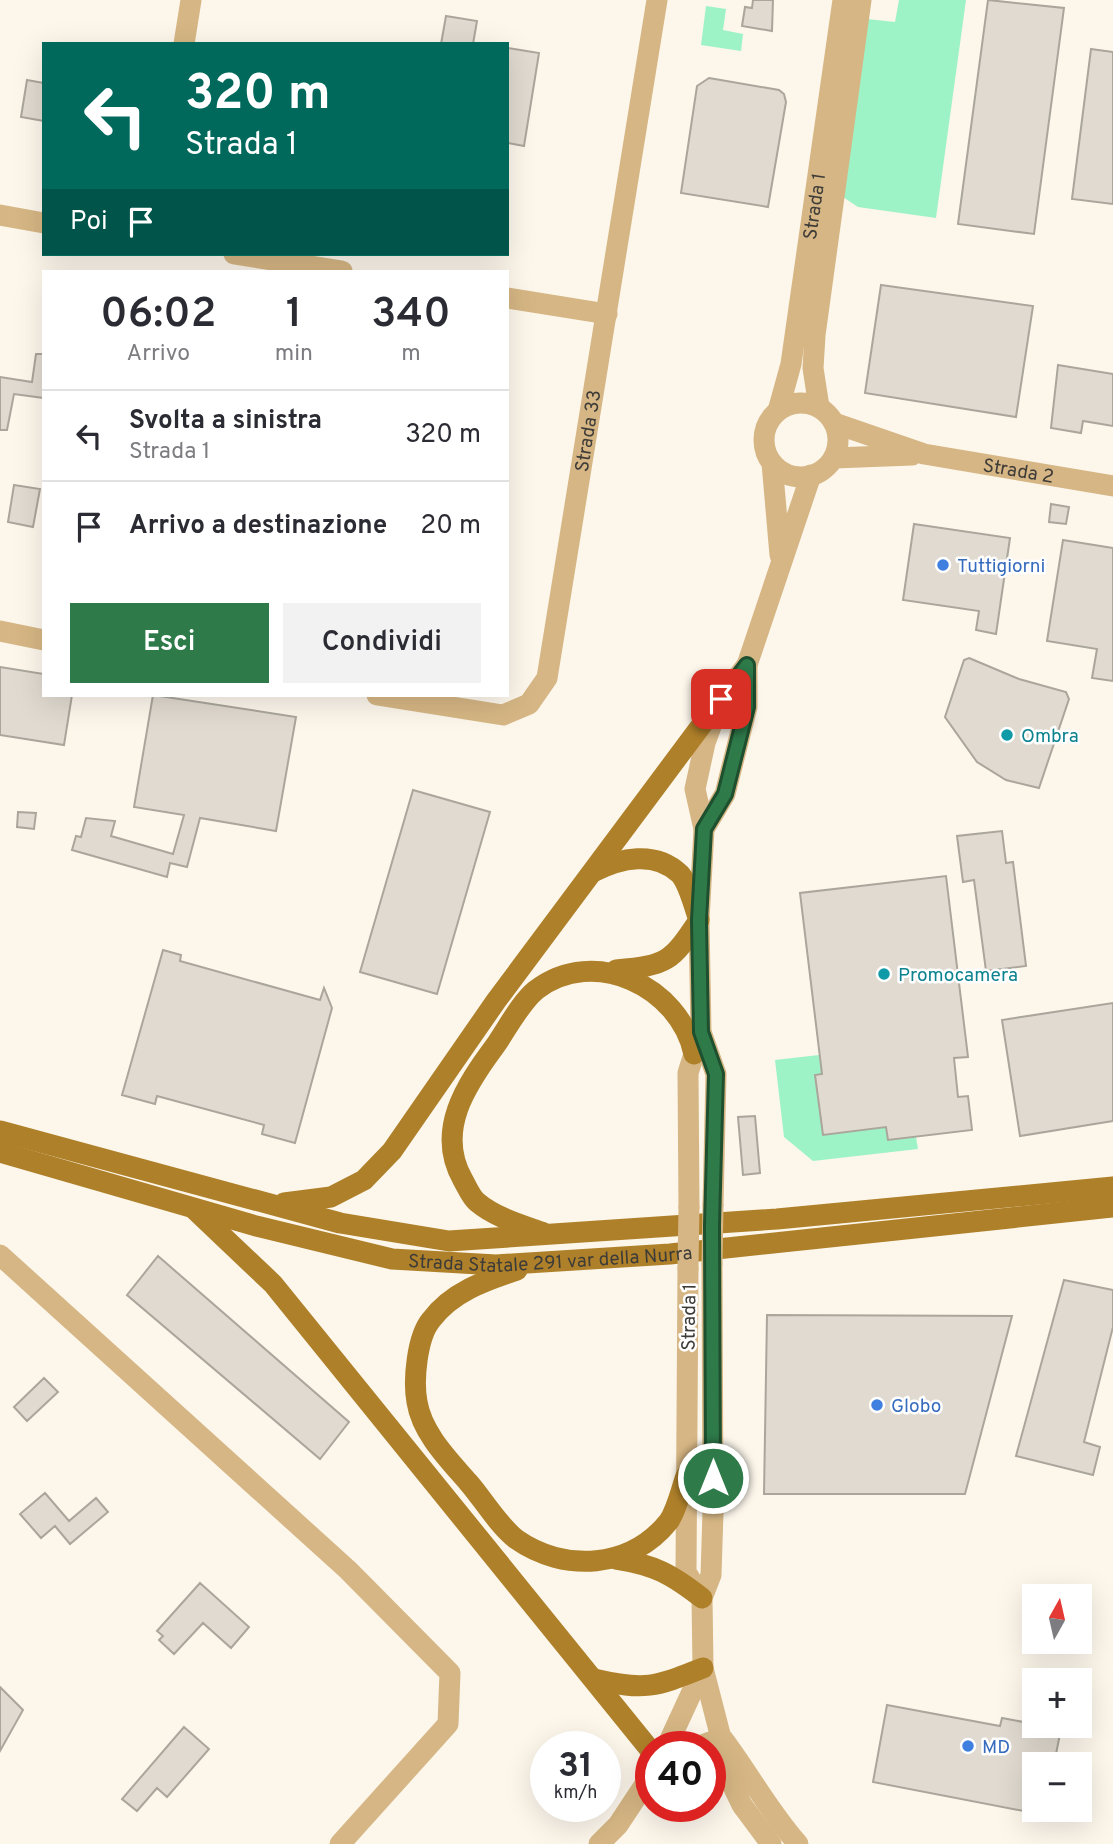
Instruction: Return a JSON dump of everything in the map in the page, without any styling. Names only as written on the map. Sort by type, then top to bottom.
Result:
[{"type":"main road","points":[[259,1202],[293,1203],[331,1197],[364,1180],[391,1151],[590,873],[721,699]]},
{"type":"main road","points":[[553,1236],[508,1220],[475,1201],[460,1174],[450,1143],[457,1104],[476,1071],[536,990],[569,974],[653,966],[675,955],[699,920],[681,875],[661,863],[635,858],[611,862],[590,873]]},
{"type":"main road","points":[[604,971],[641,982],[670,1005],[691,1040],[694,1054]]},
{"type":"main road","name":"Strada Statale 291 var della Nurra","points":[[0,1131],[341,1223],[449,1241],[777,1219],[1113,1187]]},
{"type":"main road","name":"Strada Statale 291 var della Nurra","points":[[0,1153],[256,1226],[392,1259],[532,1265],[670,1254],[1113,1208]]},
{"type":"main road","points":[[190,1205],[273,1284],[635,1731]]},
{"type":"main road","points":[[532,1265],[482,1282],[449,1299],[428,1322],[416,1363],[417,1404],[433,1441],[515,1538],[549,1556],[582,1563],[616,1559],[646,1564],[669,1572],[702,1598]]},
{"type":"main road","points":[[616,1559],[653,1537],[670,1519],[686,1476]]},
{"type":"main road","points":[[594,1679],[631,1688],[664,1684],[703,1668]]},
{"type":"street","points":[[184,42],[191,0]]},
{"type":"street","name":"Strada 33","points":[[390,697],[503,715],[529,704],[547,678],[657,0]]},
{"type":"street","name":"Strada 1","points":[[778,411],[791,365],[843,0]]},
{"type":"street","name":"Strada 1","points":[[819,407],[813,368],[830,218],[861,0]]},
{"type":"street","points":[[0,215],[42,223]]},
{"type":"street","points":[[247,256],[336,270]]},
{"type":"street","points":[[509,298],[607,314]]},
{"type":"street","points":[[798,403],[819,407],[834,423],[838,440],[834,458],[824,469],[811,475],[794,476],[772,463],[765,450],[764,436],[768,422],[778,411],[798,403]]},
{"type":"street","name":"Strada 2","points":[[834,423],[924,454],[1113,486]]},
{"type":"street","name":"Strada 2","points":[[834,458],[924,454]]},
{"type":"street","name":"Strada 1","points":[[772,463],[781,561]]},
{"type":"street","name":"Strada 1","points":[[704,829],[725,794],[747,707],[747,665],[811,475]]},
{"type":"street","points":[[0,631],[42,640]]},
{"type":"street","name":"Strada 1","points":[[719,1731],[703,1668],[702,1598],[711,1575],[713,1512],[712,1264],[716,1074],[701,1032],[699,920],[704,829],[695,789],[705,743],[721,699],[747,665]]},
{"type":"street","name":"Strada 1","points":[[701,1032],[688,1073],[686,1572],[702,1598]]},
{"type":"street","points":[[0,1255],[348,1570],[450,1673],[448,1724],[340,1844]]},
{"type":"street","points":[[674,1731],[703,1668]]},
{"type":"street","name":"Strada 1","points":[[726,1744],[744,1766],[769,1811],[797,1844]]},
{"type":"street","name":"Strada 1","points":[[726,1772],[743,1805],[771,1844]]},
{"type":"street","points":[[599,1844],[618,1825],[635,1799]]},
{"type":"green space","points":[[899,0],[966,0],[936,218],[858,207],[843,197],[867,19],[895,22]]},
{"type":"green space","points":[[706,6],[726,9],[723,30],[743,34],[741,51],[701,45]]},
{"type":"green space","points":[[819,1055],[822,1074],[815,1076],[823,1135],[886,1127],[888,1140],[916,1137],[918,1149],[813,1161],[784,1137],[775,1060]]},
{"type":"building","points":[[753,0],[773,0],[772,31],[742,26],[745,7],[752,8]]},
{"type":"building","points":[[988,0],[1064,8],[1034,234],[958,224]]},
{"type":"building","points":[[446,16],[477,21],[473,42],[441,42]]},
{"type":"building","points":[[509,48],[539,53],[524,146],[509,143]]},
{"type":"building","points":[[1091,49],[1113,52],[1113,204],[1072,199]]},
{"type":"building","points":[[709,78],[779,90],[784,94],[786,102],[768,207],[681,193],[697,86]]},
{"type":"building","points":[[27,80],[42,83],[42,121],[21,117]]},
{"type":"building","points":[[881,285],[1033,306],[1016,417],[865,393]]},
{"type":"building","points":[[36,354],[42,354],[42,398],[14,394],[7,430],[0,430],[0,377],[32,382]]},
{"type":"building","points":[[1058,365],[1113,374],[1113,426],[1083,421],[1081,433],[1051,428]]},
{"type":"building","points":[[14,485],[40,489],[33,527],[8,522]]},
{"type":"building","points":[[1051,504],[1069,507],[1066,524],[1049,522]]},
{"type":"building","points":[[914,524],[1010,538],[996,634],[976,630],[979,611],[903,600]]},
{"type":"building","points":[[1063,540],[1113,548],[1113,681],[1092,678],[1097,649],[1047,641]]},
{"type":"building","name":"Ombra","points":[[969,658],[1019,679],[1066,692],[1069,699],[1039,788],[1006,780],[977,762],[945,717],[964,660]]},
{"type":"building","points":[[0,667],[42,674],[42,697],[72,697],[64,745],[0,735]]},
{"type":"building","points":[[153,697],[296,717],[276,831],[200,818],[187,867],[170,863],[167,877],[72,850],[76,836],[81,837],[86,818],[115,821],[111,836],[173,854],[184,815],[134,807]]},
{"type":"building","points":[[413,790],[490,812],[437,994],[360,972]]},
{"type":"building","points":[[18,812],[36,813],[34,829],[17,827]]},
{"type":"building","points":[[1002,831],[1006,863],[1013,862],[1026,966],[986,971],[974,880],[963,882],[957,836]]},
{"type":"building","name":"Promocamera","points":[[946,876],[968,1057],[954,1058],[958,1097],[968,1096],[972,1130],[888,1140],[886,1127],[823,1135],[815,1075],[822,1074],[800,893]]},
{"type":"building","points":[[163,950],[181,955],[180,961],[320,1000],[324,988],[332,1008],[295,1143],[262,1134],[264,1125],[157,1096],[155,1104],[122,1095]]},
{"type":"building","points":[[1113,1003],[1113,1121],[1020,1136],[1002,1020]]},
{"type":"building","points":[[755,1116],[760,1173],[743,1175],[738,1117]]},
{"type":"building","points":[[158,1256],[349,1422],[320,1459],[127,1295]]},
{"type":"building","points":[[1064,1280],[1113,1290],[1113,1327],[1084,1442],[1100,1447],[1093,1475],[1016,1456]]},
{"type":"building","name":"Globo","points":[[767,1315],[1012,1316],[965,1494],[764,1494]]},
{"type":"building","points":[[44,1378],[58,1392],[27,1421],[14,1407]]},
{"type":"building","points":[[45,1493],[69,1521],[96,1498],[108,1512],[70,1544],[55,1526],[41,1538],[20,1514]]},
{"type":"building","points":[[200,1583],[249,1627],[231,1648],[203,1623],[174,1654],[159,1640],[163,1636],[157,1631]]},
{"type":"building","points":[[0,1687],[23,1710],[0,1751]]},
{"type":"building","name":"MD","points":[[887,1705],[1000,1726],[1002,1718],[1022,1722],[1022,1738],[1059,1738],[1056,1752],[1022,1752],[1022,1811],[873,1782]]},
{"type":"building","points":[[184,1727],[209,1749],[167,1797],[157,1788],[137,1811],[122,1799]]},
{"type":"place","name":"Tuttigiorni","points":[[943,565]]},
{"type":"place","name":"Ombra","points":[[1007,735]]},
{"type":"place","name":"Promocamera","points":[[884,974]]},
{"type":"place","name":"Globo","points":[[877,1405]]},
{"type":"place","name":"MD","points":[[968,1746]]},
{"type":"route","points":[[713,1478],[712,1225],[716,1074],[701,1032],[699,920],[704,829],[725,794],[747,707],[747,665],[721,699]]}]
